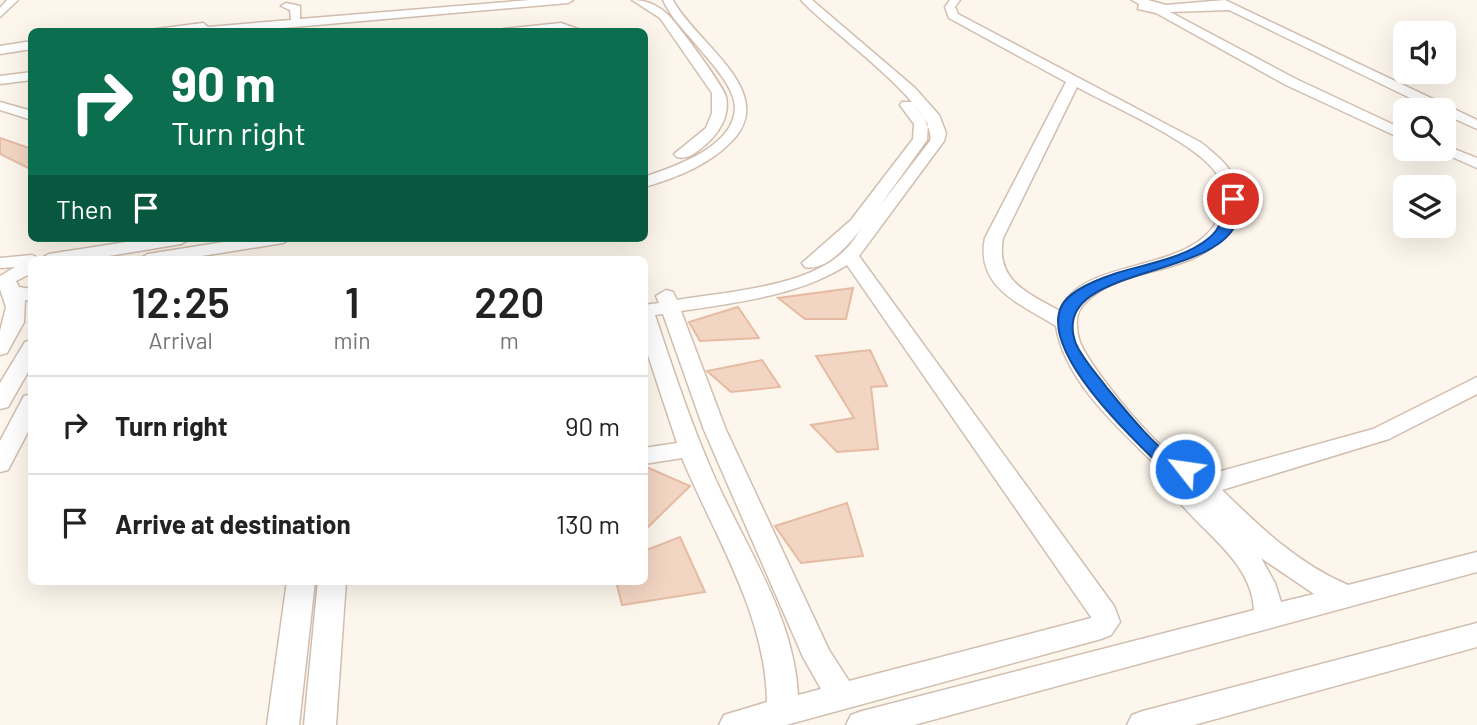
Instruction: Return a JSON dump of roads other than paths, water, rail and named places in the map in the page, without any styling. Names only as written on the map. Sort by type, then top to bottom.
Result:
[{"type":"street","points":[[0,14],[13,0]]},
{"type":"street","points":[[185,28],[516,0]]},
{"type":"street","points":[[232,28],[568,0]]},
{"type":"street","points":[[636,0],[650,0]]},
{"type":"street","points":[[636,0],[664,16],[719,93],[722,108],[717,123],[704,139],[671,160],[648,169]]},
{"type":"street","points":[[648,181],[675,171],[714,150],[731,134],[740,118],[739,96],[668,0]]},
{"type":"street","points":[[660,300],[799,269],[830,253],[848,234],[920,140],[923,132],[917,117],[888,79],[840,47],[792,0]]},
{"type":"street","points":[[660,300],[755,293],[816,277],[850,256],[937,141],[939,132],[932,115],[888,79],[806,0]]},
{"type":"street","points":[[955,0],[950,7],[953,16],[977,31],[1074,79],[1212,158],[1230,181],[1233,199],[1230,222],[1213,242],[1182,257],[1116,278],[1076,298],[1068,308],[1067,341],[1074,356],[1120,415],[1175,470],[1192,470],[1202,490],[1258,572],[1267,592],[1268,617]]},
{"type":"street","points":[[1152,6],[1193,0]]},
{"type":"street","points":[[1216,0],[1236,4],[1352,52],[1477,110]]},
{"type":"street","points":[[287,3],[296,8],[290,19]]},
{"type":"street","points":[[1152,6],[1236,4],[1477,125]]},
{"type":"street","points":[[1152,6],[1291,82],[1393,129]]},
{"type":"street","points":[[542,28],[567,28]]},
{"type":"street","points":[[28,39],[0,40],[0,48],[28,45]]},
{"type":"street","points":[[1331,54],[1352,52]]},
{"type":"street","points":[[2,80],[28,77]]},
{"type":"street","points":[[1066,323],[1011,287],[995,271],[991,256],[994,238],[1074,79]]},
{"type":"street","points":[[0,106],[28,115]]},
{"type":"street","points":[[1456,155],[1477,163]]},
{"type":"street","points":[[68,256],[163,242]]},
{"type":"street","points":[[167,256],[257,242]]},
{"type":"street","points":[[735,725],[1101,626],[1106,622],[1104,614],[850,256]]},
{"type":"street","points":[[0,263],[28,262]]},
{"type":"street","points":[[0,349],[15,316],[17,303],[7,279],[28,265]]},
{"type":"street","points":[[660,300],[742,492],[818,657],[842,697]]},
{"type":"street","points":[[648,323],[690,449],[763,614],[783,673],[783,712]]},
{"type":"street","points":[[0,402],[28,353]]},
{"type":"street","points":[[1202,490],[1381,434],[1448,402],[1477,384]]},
{"type":"street","points":[[0,464],[28,409]]},
{"type":"street","points":[[648,455],[690,449]]},
{"type":"street","points":[[1202,490],[1282,563],[1311,581],[1347,597]]},
{"type":"street","points":[[862,725],[1477,562]]},
{"type":"street","points":[[283,725],[300,585]]},
{"type":"street","points":[[320,725],[332,585]]},
{"type":"street","points":[[1143,725],[1477,635]]}]
